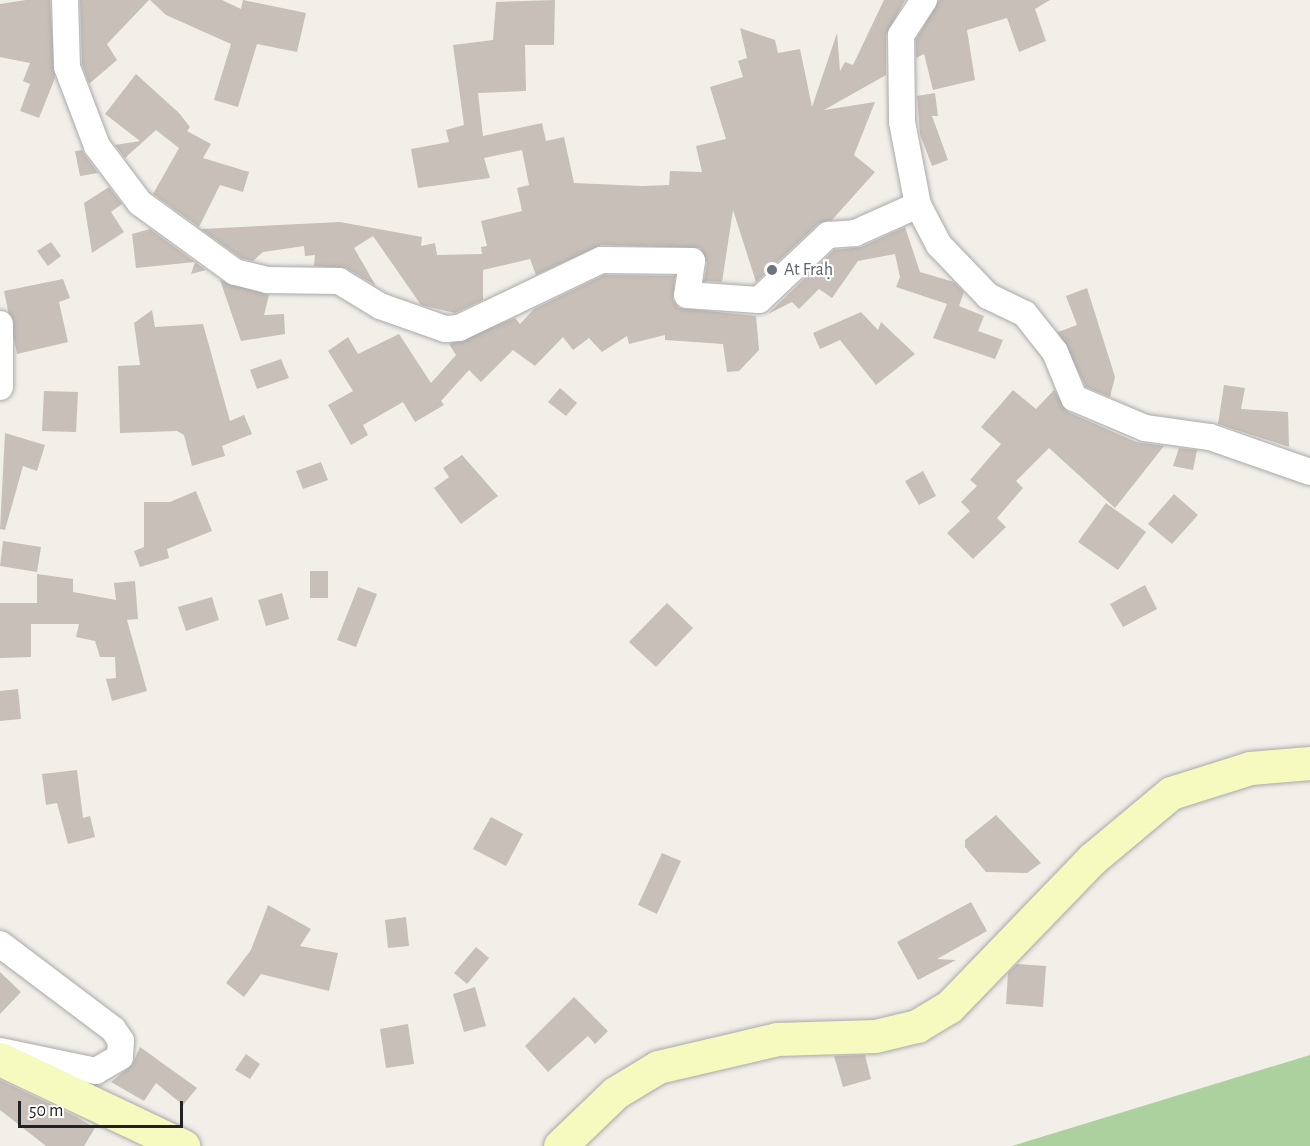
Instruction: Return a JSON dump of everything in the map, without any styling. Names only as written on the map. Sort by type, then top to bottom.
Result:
[{"type":"main road","points":[[560,1146],[615,1093],[658,1067],[777,1039],[875,1036],[917,1026],[949,1007],[1092,859],[1171,793],[1250,768],[1310,763]]},
{"type":"main road","points":[[0,1059],[183,1146]]},
{"type":"street","points":[[65,0],[67,67],[97,146],[140,203],[235,272],[267,280],[339,281],[380,306],[445,329],[459,328],[601,261],[692,261],[687,295],[759,300],[828,235],[855,233],[918,205]]},
{"type":"street","points":[[924,0],[901,34],[902,122],[918,205],[939,245],[960,270],[988,296],[1025,314],[1055,352],[1074,398],[1145,428],[1210,437],[1310,472]]},
{"type":"street","points":[[0,324],[0,387]]},
{"type":"street","points":[[0,944],[113,1029],[121,1041],[120,1058],[96,1071],[0,1051]]},
{"type":"green space","points":[[1310,1055],[1310,1146],[1012,1146]]},
{"type":"building","points":[[26,0],[50,0],[55,78],[39,118],[20,111],[30,84],[23,81],[30,63],[0,57],[0,4]]},
{"type":"building","points":[[80,0],[149,0],[107,44],[117,60],[89,84],[82,64]]},
{"type":"building","points":[[150,0],[222,0],[241,9],[243,0],[306,13],[297,52],[257,44],[238,107],[214,100],[231,44],[166,15]]},
{"type":"building","points":[[555,0],[554,45],[525,45],[526,91],[478,93],[483,136],[542,123],[546,141],[564,137],[574,183],[642,186],[669,185],[670,171],[702,172],[696,146],[726,139],[710,87],[743,77],[738,61],[747,58],[740,28],[775,40],[778,53],[800,49],[812,107],[837,33],[840,71],[845,62],[853,65],[884,0],[905,0],[886,35],[886,75],[824,110],[875,102],[854,155],[875,172],[832,220],[818,224],[756,282],[733,210],[722,282],[704,281],[707,263],[700,248],[601,245],[536,275],[530,259],[483,270],[483,300],[455,313],[421,305],[373,236],[354,248],[376,286],[346,268],[314,266],[315,255],[305,256],[304,246],[263,252],[253,261],[241,258],[201,229],[340,222],[422,237],[421,246],[435,243],[437,255],[482,254],[481,247],[487,246],[481,221],[522,211],[517,188],[529,185],[522,150],[484,158],[490,178],[418,188],[411,149],[449,142],[446,130],[464,125],[453,45],[493,40],[496,2]]},
{"type":"building","points":[[939,0],[1050,0],[1035,9],[1046,41],[1019,52],[1007,18],[967,30],[975,80],[933,90],[924,54],[916,58],[916,39]]},
{"type":"building","points":[[136,74],[179,113],[190,127],[187,131],[211,144],[203,158],[249,172],[243,192],[220,185],[199,227],[153,194],[179,148],[156,130],[125,158],[115,145],[140,141],[105,114]]},
{"type":"building","points":[[935,93],[938,116],[932,116],[948,160],[932,166],[920,134],[917,96]]},
{"type":"building","points":[[82,150],[98,173],[80,176],[75,151]]},
{"type":"building","points":[[109,187],[122,204],[111,212],[124,232],[92,253],[84,203]]},
{"type":"building","points":[[905,227],[920,272],[954,282],[964,292],[959,306],[984,316],[978,331],[1003,340],[995,359],[933,338],[947,304],[896,287],[900,277],[895,254],[858,261],[832,298],[819,289],[799,309],[792,302],[768,314],[834,250],[861,247]]},
{"type":"building","points":[[150,229],[206,270],[191,274],[195,262],[136,268],[132,234]]},
{"type":"building","points":[[51,242],[61,256],[48,266],[37,251]]},
{"type":"building","points":[[604,275],[675,276],[673,300],[679,308],[756,316],[759,350],[739,371],[727,372],[723,344],[665,340],[665,335],[629,344],[627,336],[602,352],[589,338],[573,350],[563,337],[535,366],[513,350],[481,382],[469,370],[441,401],[444,405],[415,422],[403,402],[363,425],[368,435],[351,445],[328,405],[353,391],[328,351],[348,337],[358,354],[399,334],[431,383],[456,355],[449,344],[515,318],[520,324],[534,309]]},
{"type":"building","points":[[63,279],[70,298],[59,302],[68,342],[17,354],[4,291]]},
{"type":"building","points":[[220,280],[269,295],[264,315],[284,314],[285,334],[241,341]]},
{"type":"building","points":[[1087,288],[1115,377],[1110,397],[1086,387],[1058,332],[1077,325],[1066,296]]},
{"type":"building","points":[[152,310],[155,327],[203,324],[230,421],[244,415],[252,434],[222,446],[225,456],[192,466],[184,435],[177,431],[120,433],[118,366],[140,365],[134,323]]},
{"type":"building","points":[[861,312],[878,330],[881,322],[915,354],[876,385],[840,340],[820,349],[813,333]]},
{"type":"building","points":[[281,359],[289,378],[257,389],[250,370]]},
{"type":"building","points":[[1224,385],[1245,388],[1241,409],[1288,412],[1289,447],[1218,424]]},
{"type":"building","points":[[560,388],[577,403],[566,416],[548,402]]},
{"type":"building","points":[[1013,390],[1036,409],[1054,390],[1068,412],[1136,442],[1164,446],[1115,508],[1049,448],[1016,481],[1023,488],[997,518],[1006,527],[973,559],[947,533],[970,511],[961,502],[977,486],[970,480],[1001,444],[981,427]]},
{"type":"building","points":[[44,391],[78,392],[76,432],[42,431]]},
{"type":"building","points":[[5,433],[45,445],[37,471],[23,466],[5,530],[0,529]]},
{"type":"building","points":[[1179,448],[1197,450],[1193,470],[1173,466]]},
{"type":"building","points":[[462,455],[498,496],[461,524],[434,488],[449,477],[443,468]]},
{"type":"building","points":[[321,462],[328,480],[303,489],[296,471]]},
{"type":"building","points":[[923,471],[936,496],[919,505],[905,481]]},
{"type":"building","points":[[196,491],[212,531],[167,549],[169,558],[140,567],[134,551],[144,547],[144,502],[170,502]]},
{"type":"building","points":[[1174,494],[1198,515],[1172,544],[1148,524]]},
{"type":"building","points":[[1106,503],[1146,532],[1118,570],[1078,542]]},
{"type":"building","points":[[3,541],[41,547],[37,572],[0,566]]},
{"type":"building","points":[[310,571],[328,571],[328,598],[310,598]]},
{"type":"building","points":[[37,574],[73,579],[73,592],[116,600],[114,583],[135,581],[138,619],[127,620],[147,691],[112,701],[106,679],[116,678],[115,657],[100,657],[95,641],[76,637],[79,624],[31,624],[31,657],[0,658],[0,603],[37,603]]},
{"type":"building","points":[[1145,585],[1157,609],[1123,627],[1110,604]]},
{"type":"building","points":[[358,587],[377,594],[356,647],[337,640]]},
{"type":"building","points":[[282,593],[289,619],[266,626],[258,600]]},
{"type":"building","points":[[212,597],[219,620],[186,631],[178,607]]},
{"type":"building","points":[[667,603],[693,628],[656,667],[629,642]]},
{"type":"building","points":[[18,689],[21,719],[0,721],[0,691]]},
{"type":"building","points":[[77,770],[83,818],[90,816],[95,837],[68,844],[57,803],[46,805],[42,774]]},
{"type":"building","points":[[996,815],[1041,863],[1027,873],[986,872],[965,847],[965,840]]},
{"type":"building","points":[[491,817],[523,834],[506,866],[473,849]]},
{"type":"building","points":[[662,853],[681,861],[657,914],[638,905]]},
{"type":"building","points":[[971,902],[987,931],[937,959],[956,960],[918,980],[897,942]]},
{"type":"building","points":[[268,905],[311,929],[300,946],[338,953],[329,991],[261,974],[244,997],[226,983],[251,950]]},
{"type":"building","points":[[406,917],[409,946],[388,948],[385,920]]},
{"type":"building","points":[[476,947],[489,958],[467,984],[454,973]]},
{"type":"building","points":[[1017,964],[1046,966],[1043,1007],[1006,1004],[1008,973]]},
{"type":"building","points":[[0,972],[21,992],[0,1014]]},
{"type":"building","points":[[475,987],[486,1026],[464,1032],[453,994]]},
{"type":"building","points":[[574,997],[608,1031],[595,1044],[588,1036],[548,1072],[525,1046]]},
{"type":"building","points":[[408,1024],[414,1064],[386,1068],[380,1029]]},
{"type":"building","points":[[140,1047],[197,1088],[183,1105],[156,1083],[144,1101],[111,1082],[132,1065]]},
{"type":"building","points":[[246,1054],[260,1064],[250,1079],[235,1070]]},
{"type":"building","points":[[865,1055],[871,1079],[843,1087],[834,1056]]},
{"type":"building","points":[[0,1080],[95,1128],[84,1146],[46,1146],[0,1110]]},
{"type":"place","name":"At Fraḥ","points":[[772,270]]}]
